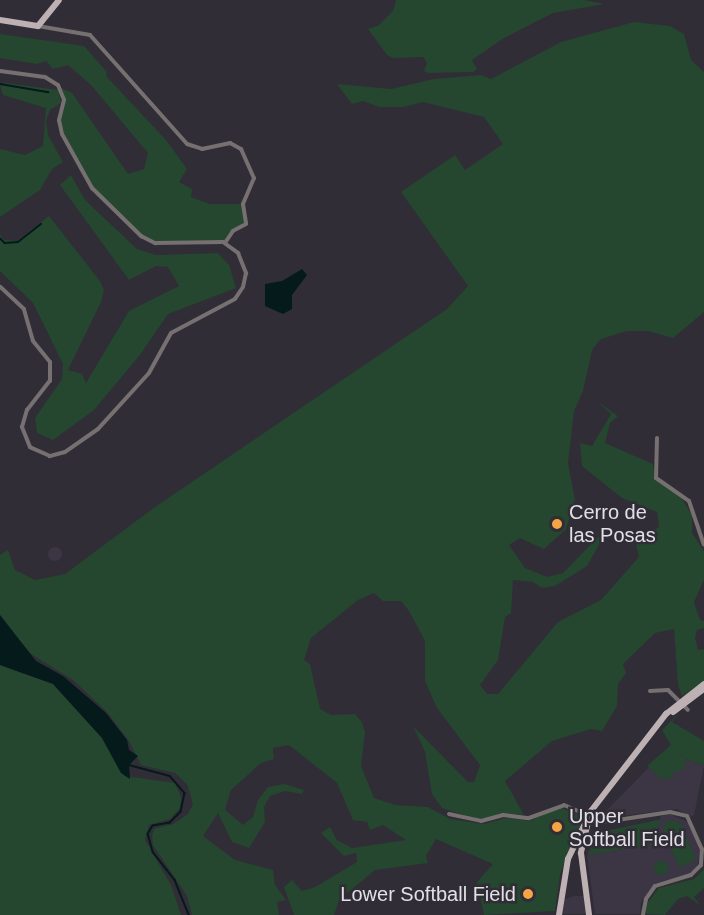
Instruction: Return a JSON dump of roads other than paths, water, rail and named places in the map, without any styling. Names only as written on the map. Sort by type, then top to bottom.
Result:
[{"type":"main road","points":[[0,20],[38,26],[58,0]]},
{"type":"main road","points":[[558,915],[565,868],[590,816],[682,702],[704,684]]},
{"type":"main road","points":[[682,702],[704,689]]},
{"type":"main road","points":[[589,915],[581,853],[590,816]]},
{"type":"street","points":[[38,26],[90,35],[187,144],[202,149],[230,143],[241,149],[254,178],[243,204],[246,224],[233,231],[225,243]]},
{"type":"street","points":[[0,70],[45,77],[58,85],[64,100],[59,120],[62,134],[92,188],[141,236],[155,243],[211,240],[225,243],[243,261],[245,280],[240,293],[229,303],[177,328],[149,373],[98,429],[58,455],[40,454],[23,437],[25,412],[47,387],[51,368],[33,341],[24,309],[0,287]]},
{"type":"street","points":[[657,438],[656,478],[688,501],[704,545]]},
{"type":"street","points":[[650,691],[668,690],[682,702],[687,711]]},
{"type":"street","points":[[449,814],[482,821],[503,815],[529,818],[564,805],[610,822],[675,812],[692,823],[702,849],[701,865],[691,875],[655,886],[644,902],[643,915]]},
{"type":"waterway","points":[[0,84],[48,92]]},
{"type":"waterway","points":[[0,238],[5,243],[18,242],[41,224]]},
{"type":"waterway","points":[[129,765],[170,776],[185,793],[181,812],[170,823],[153,826],[148,834],[153,852],[175,880],[189,915]]},
{"type":"place","name":"Cerro de las Posas","points":[[557,524]]},
{"type":"place","name":"Upper Softball Field","points":[[557,827]]},
{"type":"place","name":"Lower Softball Field","points":[[528,894]]}]
